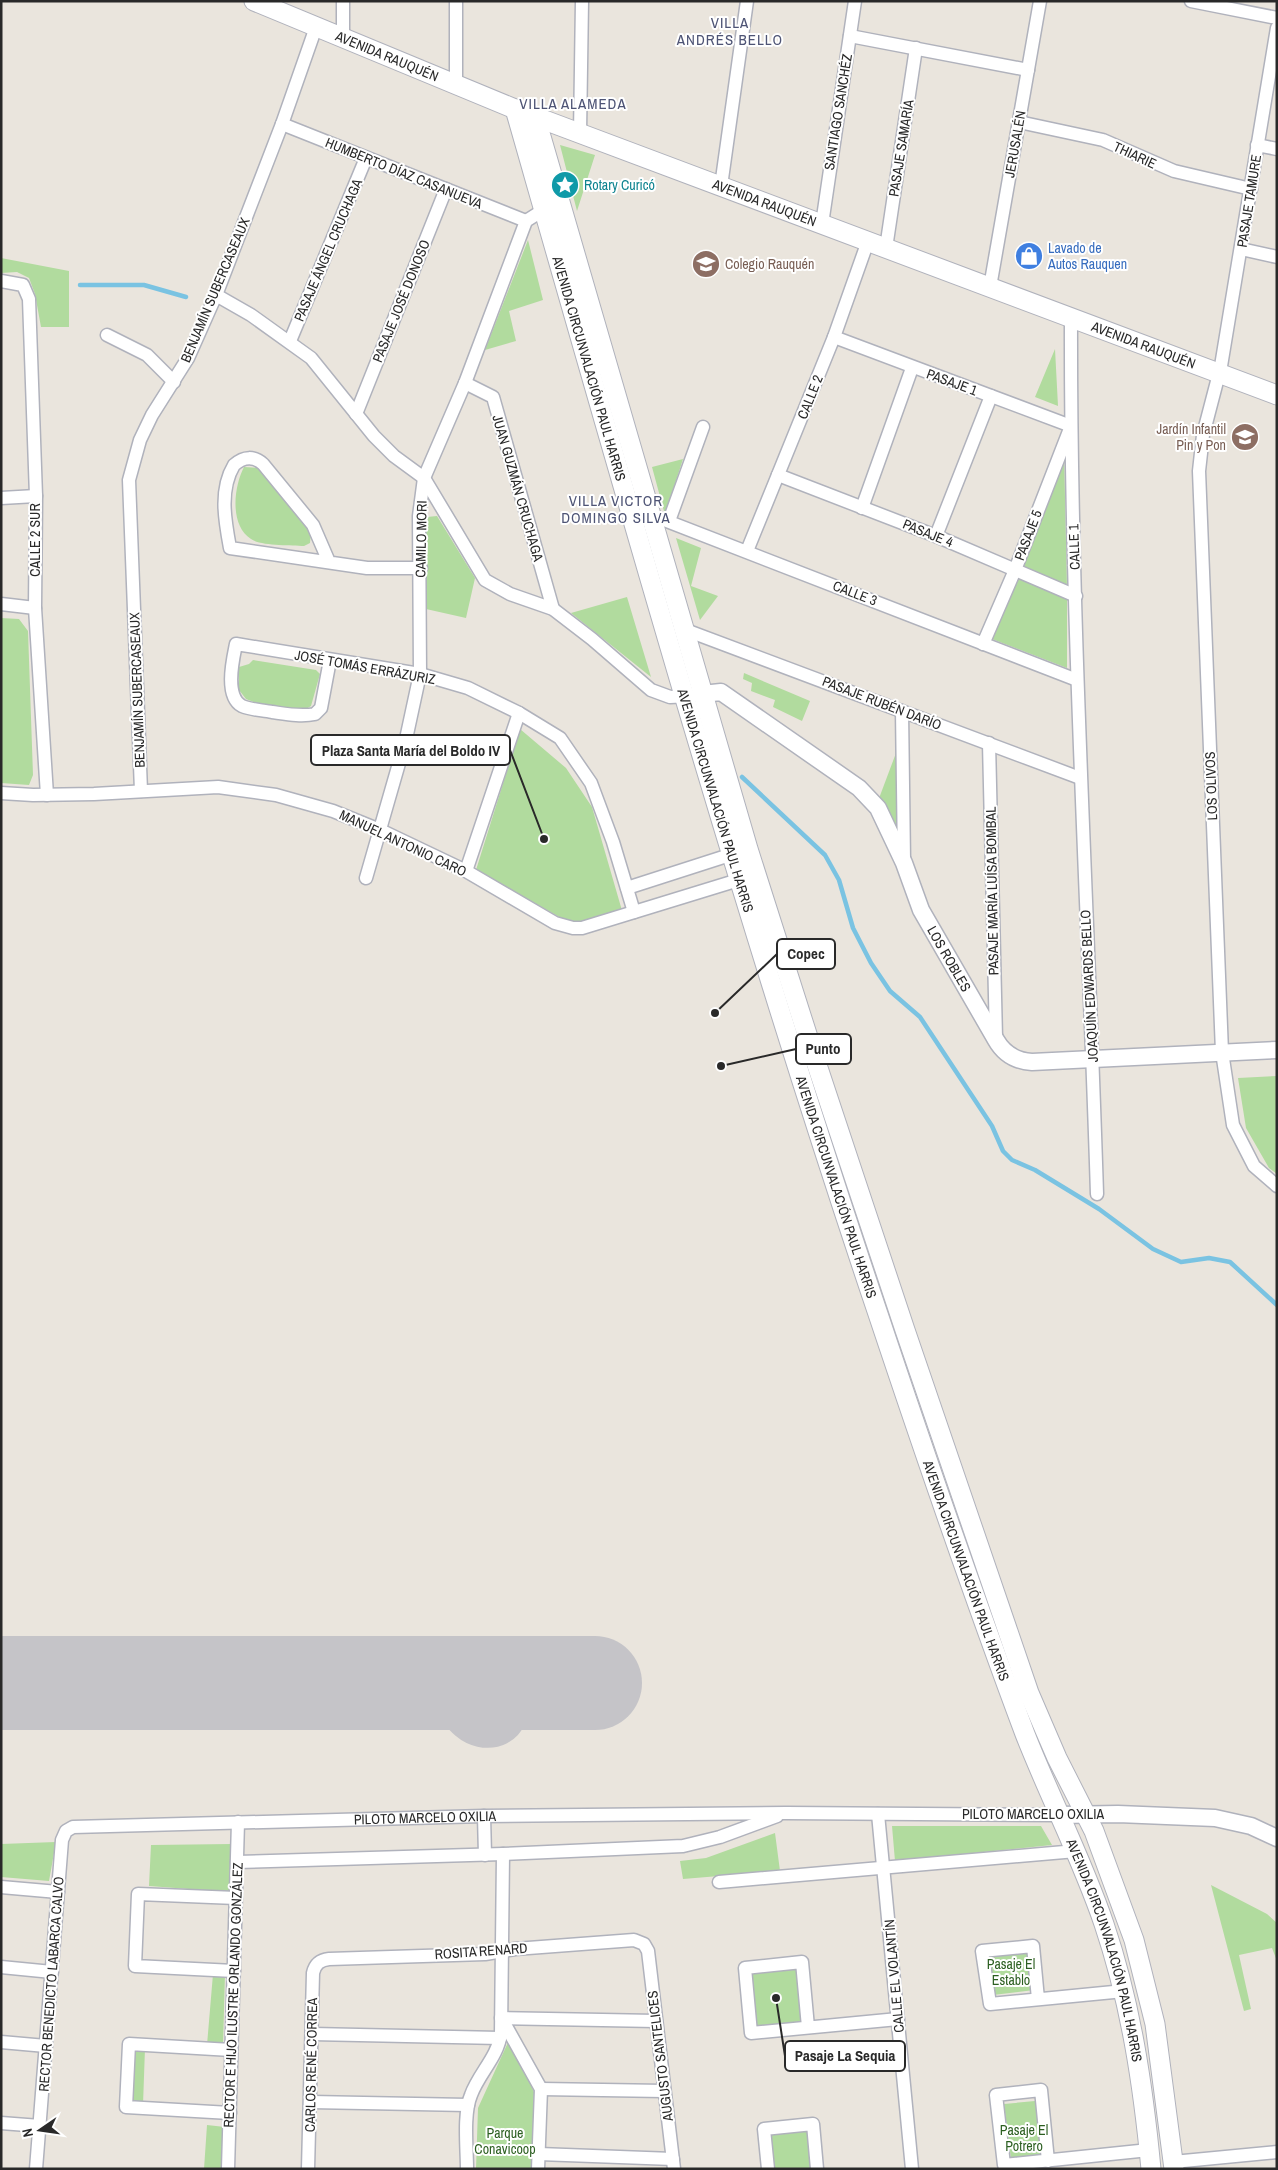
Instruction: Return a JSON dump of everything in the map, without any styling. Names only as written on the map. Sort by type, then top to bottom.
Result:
[{"type":"main road","name":"AVENIDA RAUQUÉN","points":[[254,1],[535,116],[1277,394]]},
{"type":"main road","name":"AVENIDA CIRCUNVALACIÓN PAUL HARRIS","points":[[516,108],[552,206],[694,695],[729,777],[740,852],[748,877],[850,1164],[1029,1693],[1057,1758],[1087,1814],[1128,1922],[1148,1988],[1159,2045],[1173,2165]]},
{"type":"main road","name":"AVENIDA CIRCUNVALACIÓN PAUL HARRIS","points":[[535,116],[552,206]]},
{"type":"main road","name":"AVENIDA CIRCUNVALACIÓN PAUL HARRIS","points":[[641,512],[683,629],[694,695]]},
{"type":"main road","name":"AVENIDA CIRCUNVALACIÓN PAUL HARRIS","points":[[748,877],[755,938],[880,1322],[1014,1702],[1046,1785],[1076,1851],[1103,1920],[1124,1991],[1140,2070],[1152,2169]]},
{"type":"street","points":[[343,1],[343,38]]},
{"type":"street","points":[[456,1],[456,84]]},
{"type":"street","points":[[580,133],[582,1]]},
{"type":"street","points":[[737,1],[745,18]]},
{"type":"street","points":[[721,186],[747,1]]},
{"type":"street","name":"SANTIAGO SANCHÉZ","points":[[822,224],[855,1]]},
{"type":"street","name":"JERUSALÉN","points":[[990,287],[1040,1]]},
{"type":"street","points":[[1191,1],[1277,18]]},
{"type":"street","name":"BENJAMÍN SUBERCASEAUX","points":[[141,791],[129,480],[140,440],[152,415],[188,358],[216,295],[282,124],[316,27]]},
{"type":"street","name":"PASAJE TAMURE","points":[[1220,373],[1277,28]]},
{"type":"street","points":[[850,36],[1028,70]]},
{"type":"street","name":"PASAJE SAMARÍA","points":[[886,248],[916,48]]},
{"type":"street","name":"THIARIE","points":[[1019,122],[1103,140],[1174,171],[1251,189]]},
{"type":"street","name":"HUMBERTO DÍAZ CASANUEVA","points":[[282,124],[526,221]]},
{"type":"street","points":[[1258,145],[1277,149]]},
{"type":"street","name":"PASAJE ÁNGEL CRUCHAGA","points":[[290,342],[366,158]]},
{"type":"street","name":"PASAJE JOSÉ DONOSO","points":[[356,414],[446,189]]},
{"type":"street","points":[[526,221],[552,206]]},
{"type":"street","name":"CAMILO MORI","points":[[366,878],[406,739],[420,674],[421,568],[419,516],[424,478],[465,383],[526,221]]},
{"type":"street","name":"CALLE 2","points":[[747,551],[834,337],[868,241]]},
{"type":"street","points":[[1242,248],[1277,257]]},
{"type":"street","name":"CALLE 2 SUR","points":[[1,281],[23,285],[29,299],[36,496],[35,608],[46,795]]},
{"type":"street","points":[[216,295],[251,314],[311,358],[356,414],[394,456],[424,478],[485,580],[510,594],[553,609],[592,639],[651,690],[670,697],[694,695]]},
{"type":"street","name":"CALLE 1","points":[[1072,317],[1071,426],[1080,778]]},
{"type":"street","points":[[107,335],[147,355],[174,382]]},
{"type":"street","name":"PASAJE 1","points":[[834,337],[912,368],[1071,426]]},
{"type":"street","points":[[862,508],[912,368]]},
{"type":"street","name":"LOS OLIVOS","points":[[1220,373],[1202,435],[1199,471],[1222,1052],[1233,1125],[1254,1166],[1277,1186]]},
{"type":"street","name":"JUAN GUZMÁN CRUCHAGA","points":[[465,383],[493,397],[553,609]]},
{"type":"street","points":[[936,536],[991,396]]},
{"type":"street","name":"PASAJE 5","points":[[983,644],[1015,570],[1071,426]]},
{"type":"street","points":[[669,521],[703,427]]},
{"type":"street","points":[[329,562],[313,525],[264,464],[254,458],[243,459],[234,465],[227,484],[224,515],[230,548],[367,568],[421,568]]},
{"type":"street","name":"PASAJE 4","points":[[778,475],[936,536],[1076,596]]},
{"type":"street","points":[[1,498],[36,496]]},
{"type":"street","name":"CALLE 3","points":[[641,512],[747,551],[1077,680]]},
{"type":"street","points":[[1,604],[35,608]]},
{"type":"street","name":"PASAJE RUBÉN DARÍO","points":[[683,629],[1080,778]]},
{"type":"street","name":"JOSÉ TOMÁS ERRÁZURIZ","points":[[330,660],[318,712],[304,716],[250,708],[238,704],[233,694],[231,674],[236,644],[420,674],[468,688],[519,713],[560,738],[592,783],[634,912]]},
{"type":"street","name":"LOS ROBLES","points":[[694,695],[721,692],[858,788],[878,808],[904,863],[921,910],[996,1040],[1010,1056],[1024,1062],[1277,1050]]},
{"type":"street","points":[[902,711],[904,863]]},
{"type":"street","points":[[466,870],[519,713]]},
{"type":"street","name":"PASAJE MARÍA LUÍSA BOMBAL","points":[[989,743],[996,1040]]},
{"type":"street","name":"JOAQUÍN EDWARDS BELLO","points":[[1080,778],[1093,1059],[1097,1194]]},
{"type":"street","name":"MANUEL ANTONIO CARO","points":[[1,793],[46,795],[218,787],[276,796],[334,811],[380,830],[466,870],[565,927],[582,928],[748,877]]},
{"type":"street","points":[[627,888],[740,852]]},
{"type":"street","name":"PILOTO MARCELO OXILIA","points":[[66,1831],[77,1826],[484,1816],[786,1813],[1087,1814],[1215,1818],[1251,1826],[1277,1838]]},
{"type":"street","name":"PILOTO MARCELO OXILIA","points":[[237,1862],[485,1855],[683,1846],[720,1837],[786,1813]]},
{"type":"street","name":"CALLE EL VOLANTÍN","points":[[878,1814],[912,2169]]},
{"type":"street","points":[[484,1816],[485,1855]]},
{"type":"street","name":"RECTOR E HIJO ILUSTRE ORLANDO GONZÁLEZ","points":[[228,2169],[238,1822]]},
{"type":"street","name":"RECTOR BENEDICTO LABARCA CALVO","points":[[36,2169],[62,1840],[66,1831]]},
{"type":"street","points":[[719,1882],[1076,1851]]},
{"type":"street","points":[[467,2169],[468,2104],[471,2094],[495,2054],[500,2038],[503,1854]]},
{"type":"street","points":[[1,1887],[58,1892]]},
{"type":"street","points":[[234,1971],[135,1966],[138,1894],[236,1898]]},
{"type":"street","name":"ROSITA RENARD","points":[[318,1963],[329,1958],[485,1954],[634,1940],[644,1944]]},
{"type":"street","name":"AUGUSTO SANTELICES","points":[[644,1944],[649,1955],[673,2164]]},
{"type":"street","points":[[1038,1999],[1033,1946],[982,1951],[990,2004],[1124,1991]]},
{"type":"street","points":[[808,2027],[802,1962],[745,1968],[751,2033],[898,2019]]},
{"type":"street","name":"CARLOS RENÉ CORREA","points":[[308,2169],[313,1972],[318,1963]]},
{"type":"street","points":[[1,1967],[52,1972]]},
{"type":"street","points":[[501,2018],[656,2022]]},
{"type":"street","points":[[501,2018],[540,2089],[538,2169]]},
{"type":"street","points":[[312,2034],[500,2038]]},
{"type":"street","points":[[1,2042],[46,2046]]},
{"type":"street","points":[[230,2113],[126,2107],[129,2044],[231,2050]]},
{"type":"street","points":[[540,2089],[664,2091]]},
{"type":"street","points":[[1048,2161],[1041,2090],[996,2095],[1004,2166],[1150,2150]]},
{"type":"street","points":[[311,2102],[468,2104]]},
{"type":"street","points":[[1,2123],[40,2126]]},
{"type":"street","points":[[768,2169],[764,2129],[813,2124],[817,2169]]},
{"type":"street","points":[[1173,2165],[1277,2152]]},
{"type":"street","points":[[539,2154],[673,2164]]},
{"type":"green space","points":[[560,145],[595,155],[577,211]]},
{"type":"green space","points":[[528,240],[543,300],[509,311],[516,341],[485,350]]},
{"type":"green space","points":[[1,258],[69,271],[69,327],[41,327],[35,294],[29,278],[17,272],[1,273]]},
{"type":"green space","points":[[1055,349],[1058,406],[1035,397]]},
{"type":"green space","points":[[1064,451],[1067,588],[1021,568]]},
{"type":"green space","points":[[683,459],[665,515],[652,467]]},
{"type":"green space","points":[[244,467],[258,468],[311,532],[310,543],[304,546],[269,544],[251,539],[244,533],[239,525],[235,505],[238,484]]},
{"type":"green space","points":[[437,516],[475,578],[466,618],[426,609],[425,523],[427,517]]},
{"type":"green space","points":[[676,538],[701,548],[691,586],[718,596],[700,620]]},
{"type":"green space","points":[[1018,575],[1067,596],[1067,668],[992,639]]},
{"type":"green space","points":[[627,597],[651,677],[571,613]]},
{"type":"green space","points":[[1,618],[19,619],[28,631],[33,775],[29,785],[1,783]]},
{"type":"green space","points":[[253,660],[316,670],[320,674],[311,706],[303,711],[256,703],[246,699],[239,690],[239,667],[249,664]]},
{"type":"green space","points":[[744,673],[810,701],[802,721],[773,707],[775,700],[751,691],[752,683],[743,679]]},
{"type":"green space","points":[[520,729],[566,768],[592,807],[623,914],[577,927],[476,870]]},
{"type":"green space","points":[[896,753],[897,845],[878,801]]},
{"type":"green space","points":[[1277,1076],[1277,1174],[1269,1168],[1246,1128],[1238,1078]]},
{"type":"green space","points":[[892,1826],[1041,1826],[1052,1845],[895,1861]]},
{"type":"green space","points":[[775,1833],[780,1871],[683,1879],[680,1861],[706,1858]]},
{"type":"green space","points":[[56,1842],[49,1881],[1,1877],[1,1844]]},
{"type":"green space","points":[[232,1844],[229,1892],[149,1886],[151,1845]]},
{"type":"green space","points":[[1211,1885],[1267,1914],[1277,1923],[1277,1961],[1272,1948],[1239,1955],[1251,2009],[1244,2011]]},
{"type":"green space","name":"Pasaje El Establo","points":[[1029,1950],[1034,1990],[993,1995],[988,1955]]},
{"type":"green space","points":[[797,1968],[802,2024],[755,2028],[750,1973]]},
{"type":"green space","points":[[213,1974],[225,1974],[223,2046],[207,2045]]},
{"type":"green space","name":"Parque Conavicoop","points":[[510,2038],[534,2092],[532,2169],[476,2169],[478,2108]]},
{"type":"green space","points":[[132,2047],[145,2048],[143,2105],[129,2104]]},
{"type":"green space","name":"Pasaje El Potrero","points":[[1035,2101],[1042,2155],[1011,2159],[1004,2104]]},
{"type":"green space","points":[[207,2125],[225,2127],[223,2169],[204,2169]]},
{"type":"green space","points":[[809,2129],[813,2169],[773,2169],[769,2133]]},
{"type":"waterway","points":[[80,285],[144,285],[186,297]]},
{"type":"waterway","points":[[742,777],[825,855],[839,880],[853,928],[871,963],[890,991],[920,1017],[992,1126],[1003,1151],[1012,1160],[1035,1170],[1099,1209],[1153,1249],[1181,1262],[1209,1258],[1230,1262],[1277,1305]]},
{"type":"taxiway","points":[[418,1683],[442,1695],[471,1724],[491,1729],[504,1722],[511,1708],[512,1699],[508,1683]]},
{"type":"runway","points":[[1,1683],[595,1683]]},
{"type":"place","name":"Rotary Curicó","points":[[565,185]]},
{"type":"place","name":"Lavado de Autos Rauquen","points":[[1029,256]]},
{"type":"place","name":"Colegio Rauquén","points":[[706,264]]},
{"type":"place","name":"Jardín Infantil Pin y Pon","points":[[1245,437]]},
{"type":"place","name":"Plaza Santa María del Boldo IV","points":[[544,839]]},
{"type":"place","name":"Copec","points":[[715,1013]]},
{"type":"place","name":"Punto","points":[[721,1066]]},
{"type":"place","name":"Pasaje La Sequia","points":[[776,1998]]},
{"type":"district","name":"VILLA ANDRÉS BELLO","points":[[730,32]]},
{"type":"district","name":"VILLA ALAMEDA","points":[[573,104]]},
{"type":"district","name":"VILLA VICTOR DOMINGO SILVA","points":[[616,510]]}]
